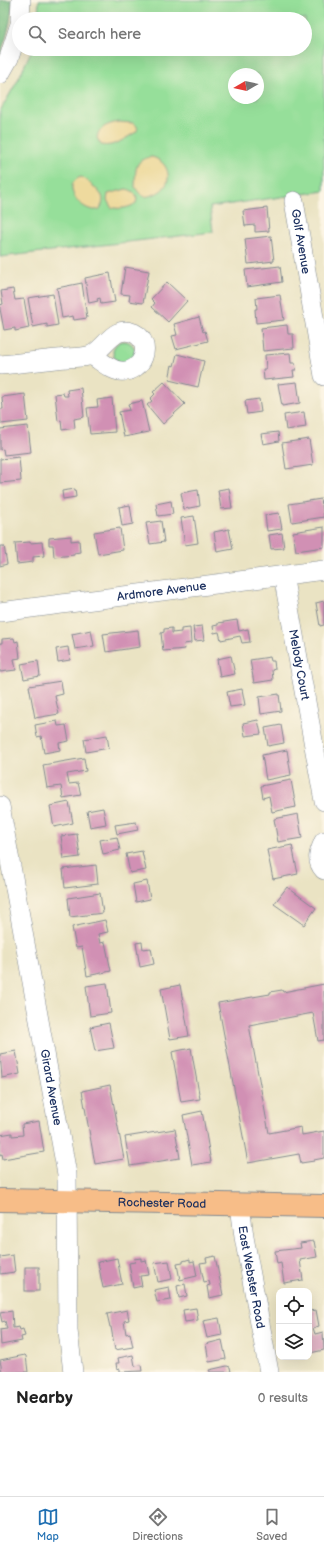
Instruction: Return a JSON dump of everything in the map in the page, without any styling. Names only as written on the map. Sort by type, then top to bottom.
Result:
[{"type":"main road","name":"Rochester Road","points":[[0,1200],[324,1206]]},
{"type":"street","points":[[20,0],[20,12]]},
{"type":"street","points":[[0,74],[9,58],[12,49]]},
{"type":"street","name":"Golf Avenue","points":[[294,201],[324,376]]},
{"type":"street","points":[[0,365],[91,356]]},
{"type":"street","name":"Ardmore Avenue","points":[[0,612],[324,570]]},
{"type":"street","name":"Melody Court","points":[[283,575],[324,801]]},
{"type":"street","name":"Girard Avenue","points":[[0,806],[5,864],[67,1174],[68,1331],[73,1372]]},
{"type":"street","points":[[324,842],[318,857],[324,870]]},
{"type":"street","name":"East Webster Road","points":[[240,1205],[244,1237],[269,1372]]},
{"type":"green space","points":[[0,0],[12,0],[9,28],[0,55]]},
{"type":"green space","points":[[39,0],[324,0],[324,191],[210,207],[213,232],[0,257],[0,111],[18,80],[29,56],[312,56],[312,12],[38,12]]},
{"type":"green space","points":[[124,341],[132,344],[135,352],[132,360],[124,363],[116,360],[113,352],[116,344]]},
{"type":"sand","points":[[118,122],[134,123],[137,127],[137,131],[115,144],[106,146],[101,145],[97,138],[99,131],[108,125]]},
{"type":"sand","points":[[152,157],[163,164],[167,169],[168,180],[166,186],[155,194],[144,196],[135,187],[136,171],[141,160]]},
{"type":"sand","points":[[81,177],[93,185],[102,196],[103,201],[100,209],[94,210],[87,208],[76,199],[72,186],[75,181]]},
{"type":"sand","points":[[126,189],[135,193],[137,198],[136,203],[124,208],[111,207],[107,200],[108,194]]},
{"type":"building","points":[[267,208],[269,231],[255,232],[255,225],[245,226],[243,211]]},
{"type":"building","points":[[271,236],[274,261],[248,264],[245,239]]},
{"type":"building","points":[[280,266],[282,282],[247,287],[245,270]]},
{"type":"building","points":[[125,267],[149,271],[143,303],[129,301],[130,295],[121,294]]},
{"type":"building","points":[[110,273],[115,302],[101,304],[100,298],[97,299],[98,301],[89,303],[85,278]]},
{"type":"building","points":[[167,282],[187,301],[168,322],[152,307],[155,303],[151,299]]},
{"type":"building","points":[[82,283],[87,318],[74,320],[73,316],[62,318],[57,288]]},
{"type":"building","points":[[13,289],[15,300],[24,299],[29,328],[15,331],[15,328],[4,330],[0,309],[0,305],[3,304],[1,291]]},
{"type":"building","points":[[53,294],[58,325],[47,327],[47,324],[33,327],[28,298]]},
{"type":"building","points":[[280,295],[284,320],[256,323],[256,298]]},
{"type":"building","points":[[199,317],[203,332],[205,331],[208,341],[176,349],[172,336],[177,335],[174,324]]},
{"type":"building","points":[[287,325],[288,334],[293,334],[294,348],[263,351],[261,328]]},
{"type":"building","points":[[290,353],[291,363],[295,363],[296,370],[293,370],[294,377],[264,380],[263,369],[266,369],[265,355]]},
{"type":"building","points":[[177,354],[204,361],[198,387],[169,380],[172,365],[174,366]]},
{"type":"building","points":[[164,382],[185,404],[163,424],[147,405],[152,401],[150,399],[155,394],[153,392]]},
{"type":"building","points":[[297,382],[300,403],[282,406],[278,384]]},
{"type":"building","points":[[81,388],[84,417],[74,419],[75,428],[62,430],[61,420],[58,421],[55,394],[63,393],[64,396],[68,396],[67,390]]},
{"type":"building","points":[[25,394],[28,421],[1,424],[0,409],[3,409],[2,397]]},
{"type":"building","points":[[112,398],[115,432],[90,434],[87,408],[98,407],[97,400]]},
{"type":"building","points":[[259,399],[261,412],[247,414],[245,401]]},
{"type":"building","points":[[142,401],[149,432],[124,437],[119,412],[130,410],[128,404]]},
{"type":"building","points":[[304,412],[306,427],[286,430],[284,415]]},
{"type":"building","points":[[28,426],[31,452],[4,455],[3,449],[0,450],[0,429]]},
{"type":"building","points":[[278,432],[279,441],[263,444],[261,434]]},
{"type":"building","points":[[309,439],[313,465],[286,469],[282,443]]},
{"type":"building","points":[[19,457],[21,481],[0,483],[0,459]]},
{"type":"building","points":[[229,488],[232,508],[221,509],[218,490]]},
{"type":"building","points":[[75,489],[76,497],[63,499],[62,491]]},
{"type":"building","points":[[198,490],[200,506],[184,509],[181,493]]},
{"type":"building","points":[[321,499],[324,517],[292,522],[289,504]]},
{"type":"building","points":[[171,501],[173,514],[158,516],[156,504]]},
{"type":"building","points":[[130,505],[133,524],[122,526],[119,507]]},
{"type":"building","points":[[279,513],[282,529],[267,531],[265,515]]},
{"type":"building","points":[[194,516],[198,543],[185,545],[181,518]]},
{"type":"building","points":[[161,521],[164,542],[150,544],[146,523]]},
{"type":"building","points":[[324,527],[324,547],[296,551],[293,532]]},
{"type":"building","points":[[120,528],[123,550],[98,554],[94,532]]},
{"type":"building","points":[[229,529],[233,549],[217,552],[214,532]]},
{"type":"building","points":[[282,533],[284,548],[271,549],[269,535]]},
{"type":"building","points":[[71,536],[71,541],[79,540],[80,552],[74,553],[74,555],[54,557],[53,545],[49,545],[49,538]]},
{"type":"building","points":[[42,542],[44,556],[33,557],[33,562],[17,564],[15,543]]},
{"type":"building","points":[[0,546],[4,546],[7,564],[0,566]]},
{"type":"building","points":[[324,601],[324,625],[320,626],[316,603]]},
{"type":"building","points":[[237,620],[239,631],[248,629],[250,642],[242,643],[240,636],[221,640],[219,632],[214,633],[213,626],[218,625],[218,623]]},
{"type":"building","points":[[202,626],[204,640],[195,641],[193,627]]},
{"type":"building","points":[[172,628],[172,633],[181,632],[181,629],[190,628],[191,643],[184,644],[185,649],[163,651],[161,633],[164,632],[164,629]]},
{"type":"building","points":[[91,630],[94,646],[75,649],[72,634]]},
{"type":"building","points":[[138,630],[140,647],[106,652],[103,634]]},
{"type":"building","points":[[14,638],[15,642],[18,641],[20,658],[14,659],[16,670],[0,672],[0,643],[2,643],[2,639]]},
{"type":"building","points":[[68,647],[70,660],[58,662],[56,649]]},
{"type":"building","points":[[231,656],[235,674],[220,677],[217,659]]},
{"type":"building","points":[[270,657],[271,661],[274,661],[275,669],[272,670],[273,680],[254,683],[250,660]]},
{"type":"building","points":[[38,661],[40,676],[24,679],[21,664]]},
{"type":"building","points":[[61,681],[63,694],[55,696],[59,714],[35,718],[29,686]]},
{"type":"building","points":[[242,689],[245,705],[230,707],[227,692]]},
{"type":"building","points":[[279,694],[281,711],[261,714],[259,697]]},
{"type":"building","points":[[258,720],[261,734],[245,736],[243,723]]},
{"type":"building","points":[[57,721],[58,726],[66,725],[69,741],[59,743],[60,750],[44,753],[41,736],[37,737],[35,725]]},
{"type":"building","points":[[281,725],[284,743],[268,746],[265,728]]},
{"type":"building","points":[[107,735],[109,748],[86,752],[84,739]]},
{"type":"building","points":[[287,750],[291,775],[266,780],[262,755]]},
{"type":"building","points":[[84,758],[86,771],[67,774],[69,784],[78,783],[81,795],[63,798],[61,786],[47,788],[43,765]]},
{"type":"building","points":[[291,780],[296,807],[272,812],[269,796],[263,798],[261,786]]},
{"type":"building","points":[[69,802],[73,823],[54,827],[50,806]]},
{"type":"building","points":[[103,808],[106,824],[90,827],[87,811]]},
{"type":"building","points":[[298,814],[302,838],[278,842],[274,819]]},
{"type":"building","points":[[136,822],[138,830],[117,834],[115,825]]},
{"type":"building","points":[[77,834],[80,857],[64,859],[61,836]]},
{"type":"building","points":[[117,837],[120,850],[103,854],[100,840]]},
{"type":"building","points":[[292,845],[298,874],[273,879],[267,850]]},
{"type":"building","points":[[142,851],[146,870],[130,873],[126,854]]},
{"type":"building","points":[[96,865],[98,884],[65,888],[63,869]]},
{"type":"building","points":[[147,881],[150,899],[136,902],[133,884]]},
{"type":"building","points":[[287,887],[316,908],[304,925],[274,904]]},
{"type":"building","points":[[100,893],[103,913],[70,917],[68,898]]},
{"type":"building","points":[[105,920],[108,932],[98,934],[100,943],[105,942],[111,971],[87,976],[82,947],[76,948],[72,927]]},
{"type":"building","points":[[142,942],[143,949],[151,948],[154,964],[140,967],[136,943]]},
{"type":"building","points":[[107,983],[111,1013],[90,1016],[86,986]]},
{"type":"building","points":[[324,984],[324,1040],[318,1041],[313,1013],[249,1025],[269,1133],[301,1127],[302,1135],[324,1131],[324,1158],[301,1163],[299,1154],[248,1163],[218,1003],[270,994],[270,992],[282,990],[283,992]]},
{"type":"building","points":[[180,985],[189,1036],[170,1039],[161,989]]},
{"type":"building","points":[[109,1023],[114,1048],[95,1051],[90,1027]]},
{"type":"building","points":[[191,1048],[200,1099],[181,1102],[172,1052]]},
{"type":"building","points":[[16,1051],[20,1074],[2,1078],[0,1054]]},
{"type":"building","points":[[110,1085],[124,1159],[95,1164],[82,1091]]},
{"type":"building","points":[[202,1111],[211,1162],[192,1165],[183,1115]]},
{"type":"building","points":[[39,1121],[44,1152],[3,1159],[2,1154],[0,1155],[0,1135],[12,1133],[12,1136],[23,1135],[22,1124]]},
{"type":"building","points":[[175,1129],[180,1158],[130,1166],[125,1137]]},
{"type":"building","points":[[314,1241],[317,1257],[300,1260],[303,1280],[284,1283],[281,1263],[277,1264],[275,1251],[301,1248],[300,1243]]},
{"type":"building","points":[[13,1255],[15,1272],[0,1274],[0,1257]]},
{"type":"building","points":[[215,1256],[223,1295],[209,1298],[207,1286],[210,1285],[209,1281],[204,1282],[200,1263],[207,1262],[206,1258]]},
{"type":"building","points":[[117,1258],[122,1284],[103,1288],[98,1262]]},
{"type":"building","points":[[141,1258],[141,1261],[146,1260],[149,1275],[140,1276],[142,1286],[133,1288],[129,1263],[135,1262],[134,1259]]},
{"type":"building","points":[[190,1259],[190,1262],[194,1261],[197,1276],[180,1280],[177,1264],[183,1263],[183,1261]]},
{"type":"building","points":[[169,1261],[172,1279],[158,1282],[154,1263]]},
{"type":"building","points":[[25,1267],[39,1267],[39,1291],[25,1291]]},
{"type":"building","points":[[185,1284],[187,1296],[179,1298],[177,1286]]},
{"type":"building","points":[[169,1287],[171,1300],[157,1302],[154,1290]]},
{"type":"building","points":[[196,1308],[198,1320],[185,1322],[183,1310]]},
{"type":"building","points":[[127,1310],[129,1320],[124,1321],[126,1334],[130,1333],[133,1347],[115,1350],[107,1314]]},
{"type":"building","points":[[316,1310],[319,1326],[313,1328],[315,1334],[323,1332],[324,1350],[312,1353],[312,1324],[312,1311]]},
{"type":"building","points":[[12,1311],[13,1328],[19,1327],[20,1330],[23,1329],[25,1336],[21,1337],[22,1341],[1,1345],[0,1330],[7,1329],[5,1321],[2,1322],[0,1313]]},
{"type":"building","points":[[219,1318],[222,1335],[207,1338],[203,1321]]},
{"type":"building","points":[[222,1340],[226,1359],[209,1362],[206,1344]]},
{"type":"building","points":[[25,1355],[28,1372],[2,1372],[0,1360]]},
{"type":"building","points":[[133,1355],[135,1366],[141,1365],[142,1371],[120,1372],[120,1369],[117,1370],[116,1363],[119,1363],[118,1358]]},
{"type":"building","points":[[227,1366],[230,1367],[231,1372],[210,1372],[209,1370]]}]
